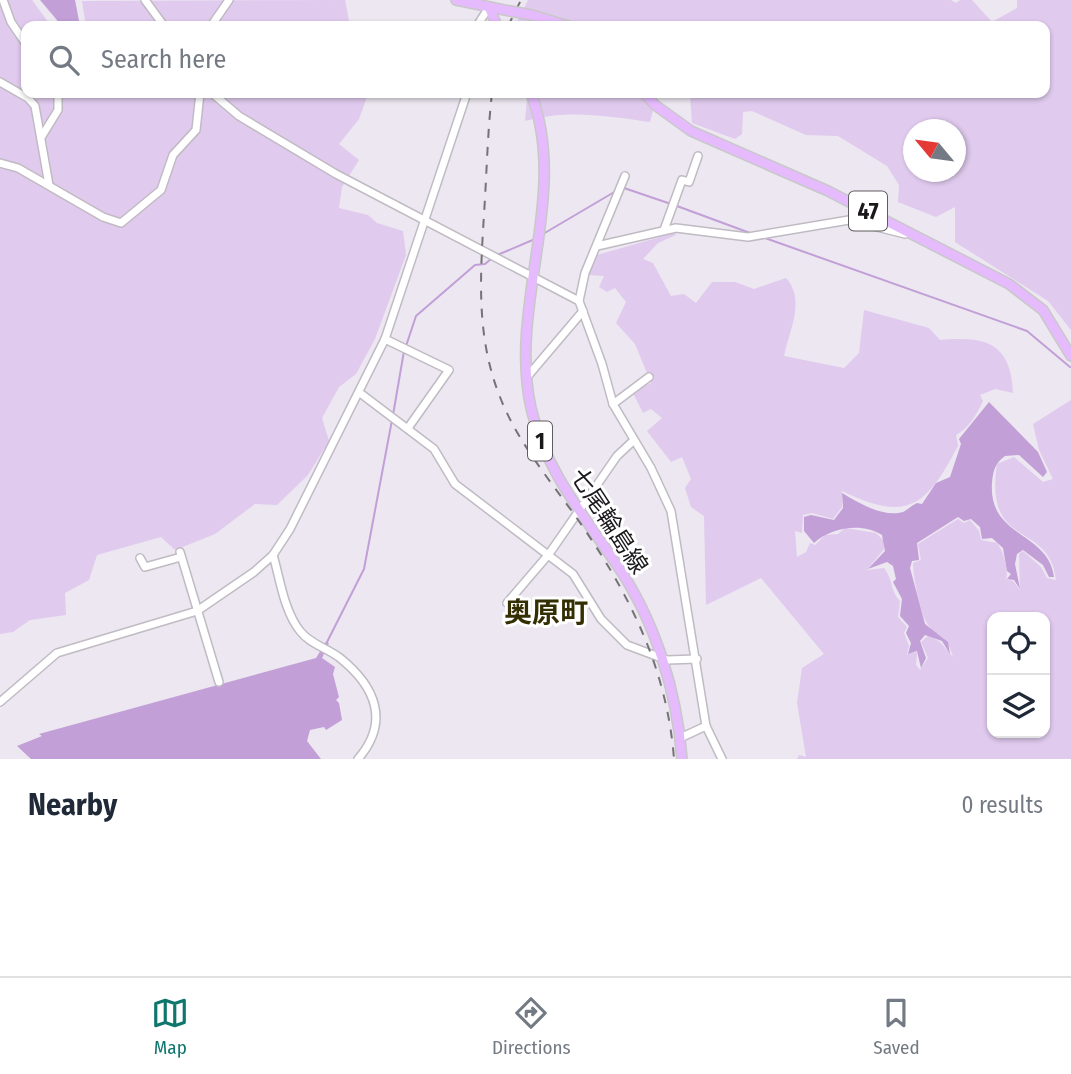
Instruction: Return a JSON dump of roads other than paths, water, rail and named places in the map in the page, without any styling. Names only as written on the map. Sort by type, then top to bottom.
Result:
[{"type":"main road","points":[[456,0],[491,4],[551,21]]},
{"type":"main road","name":"七尾輪島線","points":[[532,98],[541,132],[545,176],[527,337],[527,377],[539,440],[559,482],[628,583],[661,658],[680,738],[681,759]]},
{"type":"main road","name":"47","points":[[648,98],[665,114],[691,131],[781,168],[919,237],[1026,295],[1059,331],[1071,355]]},
{"type":"street","points":[[3,0],[11,22],[21,37]]},
{"type":"street","points":[[145,0],[160,21]]},
{"type":"street","points":[[214,21],[229,0]]},
{"type":"street","points":[[480,21],[491,4]]},
{"type":"street","points":[[0,82],[21,95]]},
{"type":"street","points":[[26,98],[31,101],[42,135],[49,185]]},
{"type":"street","points":[[42,135],[58,110],[58,98]]},
{"type":"street","points":[[0,163],[18,168],[103,217],[121,223],[127,220],[140,204],[161,190],[173,155],[196,130],[199,98]]},
{"type":"street","points":[[218,98],[239,116],[336,174],[579,301]]},
{"type":"street","points":[[0,702],[57,653],[197,611],[232,590],[273,555],[290,529],[385,339],[465,98]]},
{"type":"street","points":[[664,230],[681,180],[689,183],[698,156]]},
{"type":"street","points":[[625,176],[585,273],[579,301],[602,364],[612,404],[651,468],[671,511],[706,726],[722,759]]},
{"type":"street","points":[[597,246],[676,228],[748,237],[849,220],[919,237]]},
{"type":"street","points":[[527,377],[583,311]]},
{"type":"street","points":[[385,339],[449,370],[408,428]]},
{"type":"street","points":[[612,404],[649,377]]},
{"type":"street","points":[[360,393],[394,416],[434,449],[455,484],[573,574],[587,600],[616,635],[639,652],[667,660],[697,659]]},
{"type":"street","points":[[507,603],[580,513],[617,456],[634,441]]},
{"type":"street","points":[[140,558],[145,567],[180,554],[219,682]]},
{"type":"street","points":[[273,555],[291,615],[300,631],[352,670],[375,706],[377,730],[371,744],[358,759]]},
{"type":"street","points":[[680,738],[706,726]]},
{"type":"waterway","points":[[624,188],[671,204]]},
{"type":"waterway","points":[[543,234],[616,191]]},
{"type":"waterway","points":[[677,206],[750,233]]},
{"type":"waterway","points":[[765,238],[1027,331],[1070,367]]},
{"type":"waterway","points":[[495,256],[535,239]]},
{"type":"waterway","points":[[406,346],[416,316],[475,265],[485,264],[491,259]]},
{"type":"waterway","points":[[393,415],[404,351]]},
{"type":"waterway","points":[[326,644],[364,569],[392,420]]},
{"type":"railway","points":[[510,21],[521,0]]},
{"type":"railway","points":[[492,98],[481,299],[486,348],[492,373],[515,429],[595,545],[642,631],[663,693],[674,759]]},
{"type":"district","name":"奥原町","points":[[546,612]]}]
